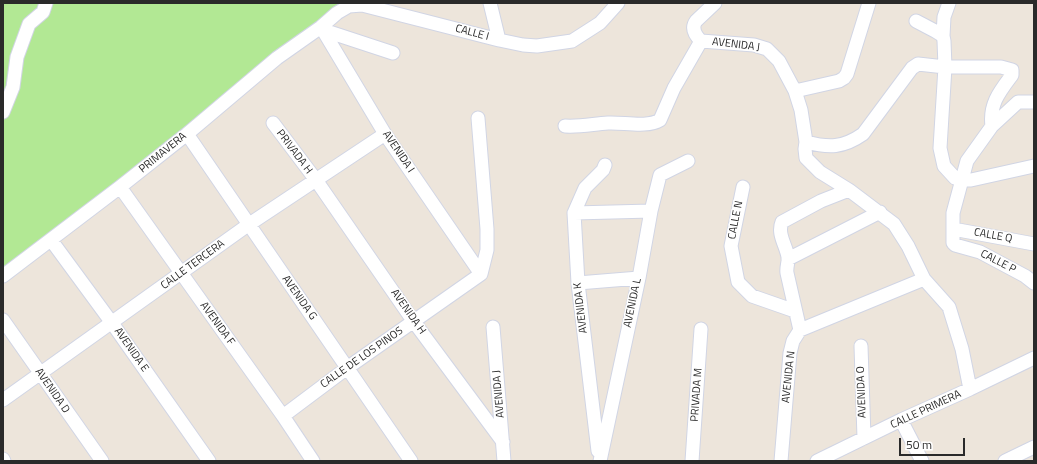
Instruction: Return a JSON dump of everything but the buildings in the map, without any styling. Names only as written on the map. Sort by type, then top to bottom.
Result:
[{"type":"street","points":[[3,112],[13,87],[17,57],[29,24],[43,12],[46,3]]},
{"type":"street","points":[[490,3],[499,40]]},
{"type":"street","name":"CALLE I","points":[[322,29],[337,13],[349,6],[362,4],[499,40],[537,46],[572,41],[600,22],[618,3]]},
{"type":"street","name":"AVENIDA J","points":[[715,3],[696,21],[694,24],[694,34],[701,40],[754,45],[767,49],[779,61],[795,91],[801,110],[806,142],[806,158],[820,172],[849,190]]},
{"type":"street","points":[[795,91],[839,81],[844,78],[847,74],[868,3]]},
{"type":"street","points":[[949,3],[944,17],[943,36],[946,67],[940,148],[944,166],[955,178],[962,180],[971,180],[1034,166]]},
{"type":"street","points":[[916,21],[943,36]]},
{"type":"street","points":[[322,29],[393,53]]},
{"type":"street","name":"PRIMAVERA","points":[[3,276],[187,134],[277,58],[322,29]]},
{"type":"street","name":"AVENIDA I","points":[[322,29],[385,134],[481,274]]},
{"type":"street","points":[[565,126],[578,127],[621,122],[645,124],[655,123],[660,120],[674,88],[701,40]]},
{"type":"street","points":[[806,142],[831,146],[852,141],[863,134],[912,68],[918,64],[946,67],[1001,67],[1012,70],[1012,75],[997,95],[990,117],[992,126]]},
{"type":"street","name":"CALLE P","points":[[1034,102],[1018,102],[992,126],[967,161],[953,213],[953,243],[955,245],[980,252],[1025,276],[1034,283]]},
{"type":"street","points":[[478,118],[487,229],[487,250],[481,274]]},
{"type":"street","name":"PRIVADA H","points":[[273,123],[316,180]]},
{"type":"street","name":"AVENIDA G","points":[[187,134],[411,461]]},
{"type":"street","name":"CALLE TERCERA","points":[[3,400],[248,225],[385,134]]},
{"type":"street","name":"AVENIDA L","points":[[600,461],[639,278],[651,211],[660,176],[688,161]]},
{"type":"street","name":"AVENIDA K","points":[[600,461],[578,283],[574,213],[585,188],[603,170],[605,165]]},
{"type":"street","name":"AVENIDA H","points":[[316,180],[414,322],[503,442]]},
{"type":"street","name":"AVENIDA F","points":[[120,187],[283,416],[313,461]]},
{"type":"street","name":"CALLE N","points":[[743,187],[731,246],[738,282],[752,296],[795,311]]},
{"type":"street","points":[[924,279],[800,330],[787,273],[786,265],[788,259],[780,233],[780,227],[782,222],[814,204],[849,190],[894,224],[908,246],[924,279],[949,307],[962,349],[970,390]]},
{"type":"street","points":[[574,213],[630,213],[651,211]]},
{"type":"street","points":[[788,259],[880,212]]},
{"type":"street","name":"CALLE Q","points":[[953,229],[1034,244]]},
{"type":"street","name":"AVENIDA E","points":[[51,240],[112,322],[209,461]]},
{"type":"street","name":"CALLE DE LOS PINOS","points":[[283,416],[347,368],[481,274]]},
{"type":"street","points":[[578,283],[639,278]]},
{"type":"street","name":"AVENIDA D","points":[[3,320],[102,461]]},
{"type":"street","name":"AVENIDA J","points":[[493,327],[504,461]]},
{"type":"street","name":"PRIVADA M","points":[[692,461],[701,329]]},
{"type":"street","name":"AVENIDA N","points":[[781,461],[790,353],[793,341],[800,330]]},
{"type":"street","name":"AVENIDA O","points":[[861,346],[864,438]]},
{"type":"street","name":"CALLE PRIMERA","points":[[817,461],[901,420],[970,390],[1034,358]]},
{"type":"street","points":[[901,420],[922,461]]},
{"type":"street","points":[[1005,461],[1034,447]]},
{"type":"green space","points":[[3,3],[362,3],[349,6],[3,276]]}]
